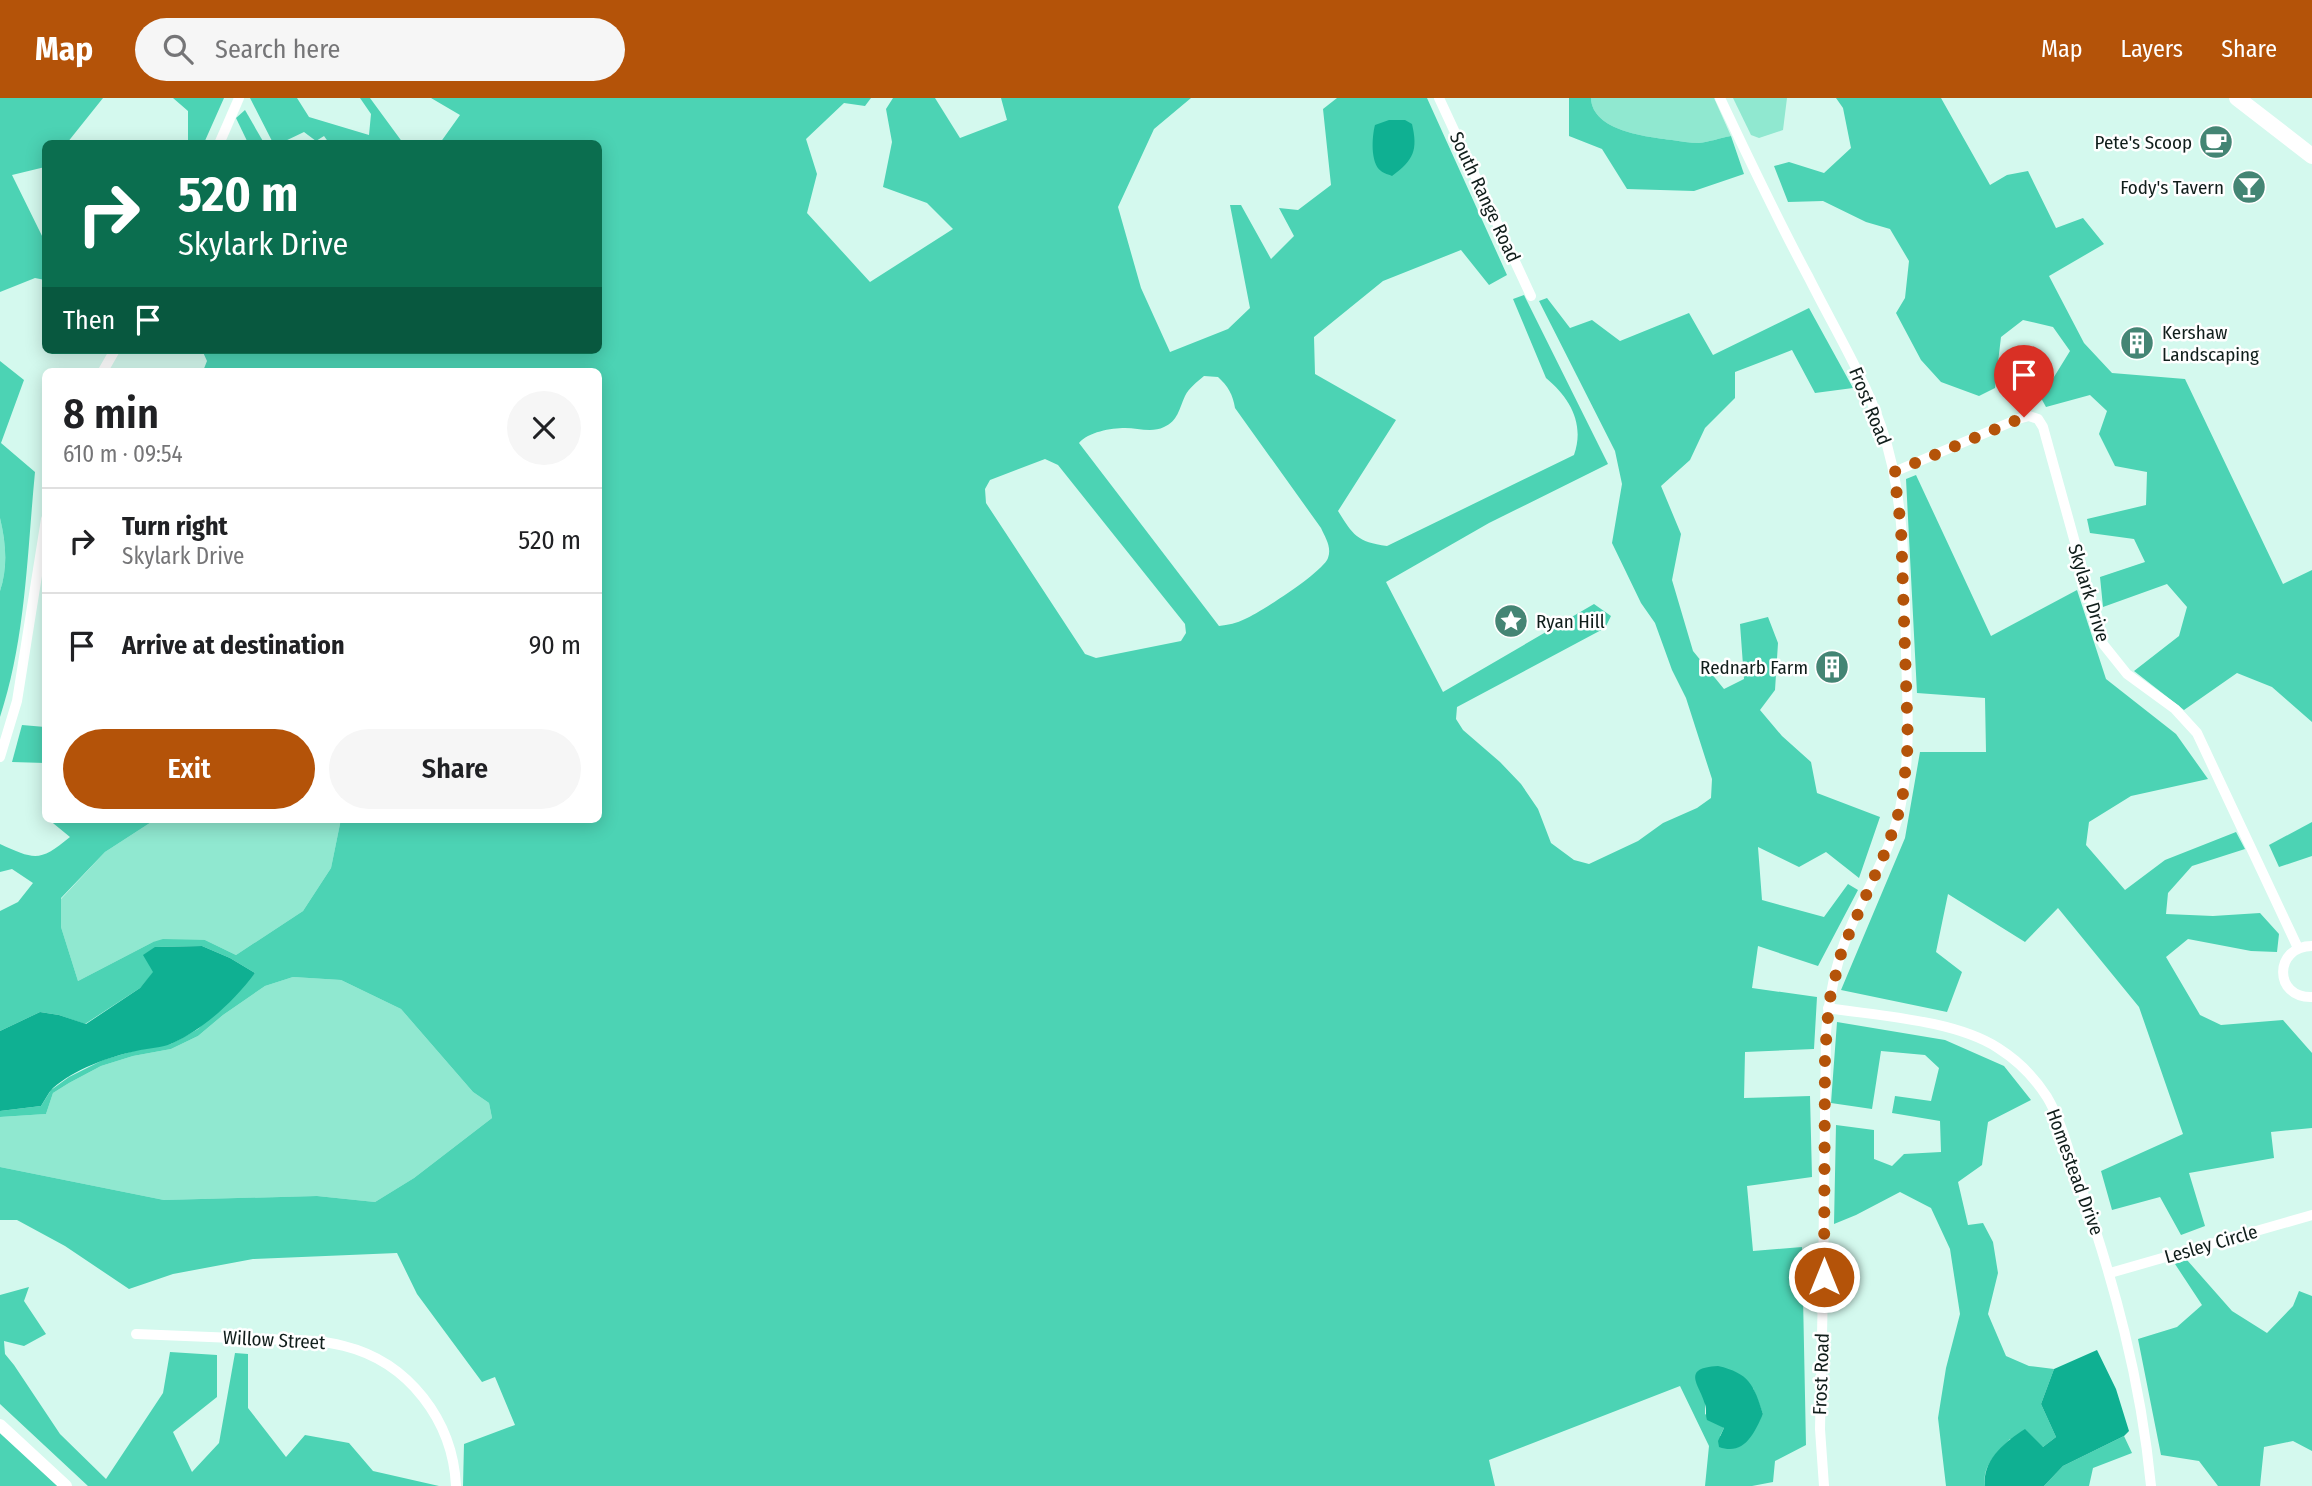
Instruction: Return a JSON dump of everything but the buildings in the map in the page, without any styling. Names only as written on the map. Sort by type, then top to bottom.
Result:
[{"type":"main road","points":[[2237,98],[2312,156]]},
{"type":"street","points":[[221,140],[239,98]]},
{"type":"street","name":"South Range Road","points":[[1439,98],[1531,296]]},
{"type":"street","name":"Frost Road","points":[[1720,98],[1770,206],[1847,351],[1880,422],[1894,472],[1901,527],[1908,743],[1902,803],[1887,848],[1842,950],[1828,1008],[1825,1055],[1824,1288],[1820,1429],[1824,1486]]},
{"type":"street","name":"Skylark Drive","points":[[1894,472],[2018,419],[2034,416],[2038,419],[2043,427],[2103,644],[2127,674],[2175,709],[2197,733],[2298,948]]},
{"type":"street","points":[[0,757],[17,701],[42,544]]},
{"type":"street","points":[[2312,946],[2298,948],[2286,960],[2283,970],[2284,981],[2295,993],[2312,997]]},
{"type":"street","name":"Homestead Drive","points":[[1828,1008],[1958,1031],[1995,1046],[2024,1069],[2051,1104],[2110,1273],[2136,1381],[2151,1486]]},
{"type":"street","name":"Lesley Circle","points":[[2110,1273],[2312,1215]]},
{"type":"street","name":"Willow Street","points":[[136,1334],[315,1341],[347,1346],[377,1358],[410,1382],[435,1413],[449,1443],[456,1486]]},
{"type":"street","points":[[0,1425],[66,1486]]},
{"type":"shaded area","points":[[0,98],[103,98],[69,140],[42,140],[42,168],[12,175],[42,236],[42,279],[35,278],[0,292]]},
{"type":"shaded area","points":[[173,98],[224,98],[205,140],[188,140],[188,111]]},
{"type":"shaded area","points":[[250,98],[297,98],[309,117],[369,135],[371,114],[360,98],[370,98],[401,140],[327,140],[324,136],[315,140],[304,132],[287,140],[271,140]]},
{"type":"shaded area","points":[[431,98],[871,98],[865,106],[844,103],[806,139],[817,174],[807,213],[870,282],[953,229],[927,203],[883,187],[892,142],[886,109],[893,98],[935,98],[960,138],[1007,120],[1001,98],[1191,98],[1154,129],[1118,207],[1141,288],[1170,352],[1228,329],[1250,308],[1230,205],[1241,205],[1271,259],[1294,236],[1279,208],[1298,210],[1331,185],[1323,109],[1337,98],[1427,98],[1507,275],[1489,285],[1461,250],[1383,281],[1314,337],[1315,374],[1396,420],[1338,511],[1357,536],[1387,546],[1574,455],[1578,433],[1573,412],[1562,394],[1546,378],[1513,299],[1524,295],[1608,464],[1489,523],[1386,582],[1443,692],[1594,604],[1611,616],[1605,628],[1457,707],[1456,719],[1463,730],[1521,784],[1538,809],[1551,843],[1574,860],[1589,864],[1638,841],[1663,823],[1697,808],[1711,798],[1712,779],[1686,698],[1672,670],[1655,623],[1641,603],[1612,543],[1622,484],[1615,451],[1539,301],[1547,298],[1570,328],[1592,320],[1620,341],[1689,313],[1713,355],[1809,308],[1853,388],[1815,393],[1792,350],[1735,372],[1735,398],[1705,428],[1690,460],[1661,486],[1681,534],[1672,580],[1693,651],[1724,689],[1744,679],[1740,624],[1768,617],[1778,643],[1775,690],[1760,710],[1782,736],[1811,762],[1817,793],[1880,817],[1859,878],[1826,852],[1799,867],[1758,847],[1762,900],[1824,917],[1848,884],[1858,890],[1818,966],[1758,946],[1752,988],[1817,997],[1814,1049],[1745,1052],[1744,1098],[1810,1096],[1812,1177],[1747,1186],[1753,1251],[1802,1247],[1806,1445],[1775,1461],[1773,1482],[1752,1486],[1705,1486],[1709,1446],[1680,1386],[1489,1460],[1495,1486],[463,1486],[464,1444],[515,1425],[495,1377],[482,1382],[417,1294],[397,1253],[253,1259],[173,1274],[129,1289],[65,1246],[17,1220],[0,1220],[0,1167],[164,1200],[317,1196],[375,1202],[414,1178],[492,1118],[489,1103],[473,1092],[401,1009],[341,980],[293,977],[265,986],[198,1036],[171,1049],[133,1056],[101,1066],[69,1083],[53,1093],[46,1114],[0,1117],[0,1111],[41,1106],[51,1090],[69,1077],[103,1060],[171,1044],[198,1029],[255,973],[202,946],[155,947],[154,972],[140,988],[85,1024],[40,1012],[0,1031],[0,911],[18,902],[33,883],[12,869],[0,872],[0,844],[37,856],[51,851],[70,837],[53,823],[150,823],[105,852],[61,898],[61,927],[78,981],[163,939],[205,940],[236,955],[303,911],[331,868],[340,823],[602,823],[602,368],[204,368],[207,361],[204,354],[602,354],[602,140],[442,140],[460,115]],"holes":[[[1204,376],[1218,377],[1227,387],[1235,408],[1321,528],[1329,550],[1324,564],[1291,591],[1245,619],[1219,626],[1079,443],[1094,433],[1107,430],[1150,430],[1164,427],[1175,418],[1193,385]],[[1045,459],[1058,465],[1185,624],[1186,633],[1181,641],[1096,658],[1085,654],[986,503],[985,489],[990,480]],[[1753,1388],[1763,1414],[1753,1432],[1720,1436],[1724,1428],[1705,1414],[1705,1401]]]},
{"type":"shaded area","points":[[1569,98],[1591,98],[1594,109],[1601,118],[1610,125],[1636,134],[1699,143],[1731,136],[1744,174],[1694,191],[1627,189],[1602,149],[1569,136]]},
{"type":"shaded area","points":[[1591,98],[1714,98],[1731,136],[1699,143],[1636,134],[1610,125],[1601,118],[1594,109]]},
{"type":"shaded area","points":[[1733,98],[1787,98],[1783,130],[1759,138],[1751,135]]},
{"type":"shaded area","points":[[1836,98],[1941,98],[1990,185],[2007,175],[2028,171],[2056,228],[2083,218],[2104,244],[2049,276],[2084,343],[2112,373],[2185,379],[2283,584],[2312,570],[2312,722],[2272,687],[2237,673],[2184,710],[2134,671],[2179,636],[2187,607],[2167,584],[2103,607],[2100,577],[2145,562],[2134,539],[2090,533],[2087,519],[2146,505],[2147,472],[2115,466],[2099,434],[2107,411],[2090,395],[2046,407],[2041,398],[2070,351],[2053,327],[2023,320],[2001,337],[1995,388],[1979,396],[1941,382],[1921,360],[1896,313],[1905,298],[1909,261],[1890,229],[1866,222],[1823,201],[1788,202],[1774,166],[1789,162],[1824,173],[1851,148],[1843,108]]},
{"type":"shaded area","points":[[245,110],[262,140],[247,140],[236,118]]},
{"type":"shaded area","points":[[1389,120],[1405,120],[1412,124],[1414,141],[1410,159],[1392,176],[1377,167],[1373,149],[1375,125]]},
{"type":"shaded area","points":[[0,361],[24,380],[1,443],[35,472],[20,626],[9,687],[0,717],[0,591],[5,555],[0,518]]},
{"type":"shaded area","points":[[1916,475],[1991,636],[2077,590],[2106,679],[2176,734],[2208,779],[2131,796],[2089,822],[2086,845],[2125,890],[2165,860],[2236,832],[2245,849],[2192,866],[2168,893],[2166,914],[2213,916],[2260,913],[2279,934],[2277,952],[2251,951],[2188,939],[2166,957],[2200,1015],[2221,1025],[2283,1020],[2312,1053],[2312,1128],[2271,1132],[2274,1158],[2189,1173],[2205,1226],[2181,1235],[2160,1197],[2112,1210],[2101,1171],[2183,1134],[2139,1007],[2058,908],[2025,942],[1948,894],[1936,952],[1962,972],[1947,1012],[1841,990],[1905,838],[1920,752],[1986,752],[1985,698],[1917,693],[1906,479]]},
{"type":"shaded area","points":[[0,518],[5,555],[0,591]]},
{"type":"shaded area","points":[[22,725],[42,727],[42,763],[12,762]]},
{"type":"shaded area","points":[[2312,822],[2312,856],[2279,867],[2269,845]]},
{"type":"shaded area","points":[[150,823],[340,823],[331,868],[303,911],[236,955],[205,940],[153,942],[78,981],[61,927],[61,899],[105,852]]},
{"type":"shaded area","points":[[202,946],[255,973],[238,994],[207,1022],[169,1045],[114,1057],[82,1070],[53,1088],[41,1106],[0,1111],[0,1031],[40,1012],[86,1024],[140,988],[153,972],[143,955],[155,947]]},
{"type":"shaded area","points":[[293,977],[341,980],[401,1009],[473,1092],[489,1103],[492,1118],[414,1178],[375,1202],[317,1196],[164,1200],[0,1167],[0,1117],[46,1114],[53,1093],[69,1083],[101,1066],[133,1056],[171,1049],[198,1036],[265,986]]},
{"type":"shaded area","points":[[1837,1022],[1945,1040],[2004,1066],[2031,1100],[1988,1122],[1982,1165],[1958,1182],[1968,1225],[1983,1223],[1993,1242],[1998,1273],[1988,1314],[2006,1356],[2029,1366],[2054,1369],[2041,1404],[2056,1437],[2043,1447],[2010,1439],[1988,1466],[1985,1486],[1946,1486],[1938,1418],[1946,1368],[1960,1314],[1950,1249],[1931,1208],[1900,1192],[1834,1224],[1836,1125],[1874,1130],[1874,1159],[1892,1166],[1904,1154],[1941,1152],[1940,1121],[1892,1113],[1895,1096],[1931,1101],[1939,1068],[1925,1055],[1881,1051],[1872,1109],[1831,1103]]},
{"type":"shaded area","points":[[2187,1260],[2232,1311],[2267,1333],[2293,1306],[2299,1291],[2312,1296],[2312,1451],[2293,1441],[2264,1447],[2260,1486],[2218,1486],[2199,1461],[2161,1455],[2138,1339],[2177,1327],[2202,1305],[2175,1264]]},
{"type":"shaded area","points":[[29,1287],[24,1301],[46,1334],[24,1346],[4,1341],[5,1354],[60,1434],[106,1479],[163,1393],[170,1352],[217,1355],[217,1397],[173,1432],[192,1472],[219,1443],[235,1353],[248,1354],[248,1408],[286,1457],[305,1435],[349,1443],[373,1471],[439,1486],[88,1486],[0,1404],[0,1295]]},
{"type":"shaded area","points":[[2097,1350],[2116,1389],[2129,1431],[2063,1466],[2044,1486],[1985,1486],[1991,1460],[2017,1434],[2025,1429],[2043,1447],[2056,1437],[2041,1404],[2054,1369]]},
{"type":"shaded area","points":[[1718,1366],[1737,1372],[1749,1382],[1757,1395],[1763,1414],[1752,1436],[1742,1446],[1735,1448],[1719,1447],[1718,1441],[1724,1428],[1707,1420],[1705,1404],[1695,1379],[1699,1370]]},
{"type":"shaded area","points":[[0,1430],[60,1486],[0,1486]]},
{"type":"shaded area","points":[[2124,1436],[2132,1453],[2093,1468],[2089,1486],[2044,1486],[2063,1466]]},
{"type":"place","name":"Pete's Scoop","points":[[2216,142]]},
{"type":"place","name":"Fody's Tavern","points":[[2249,187]]},
{"type":"place","name":"Kershaw Landscaping","points":[[2137,343]]},
{"type":"place","name":"Ryan Hill","points":[[1511,621]]},
{"type":"place","name":"Rednarb Farm","points":[[1832,667]]},
{"type":"route","points":[[1824,1277],[1825,1033],[1829,1002],[1842,950],[1887,848],[1902,803],[1907,762],[1901,527],[1894,472],[2024,417]]}]
